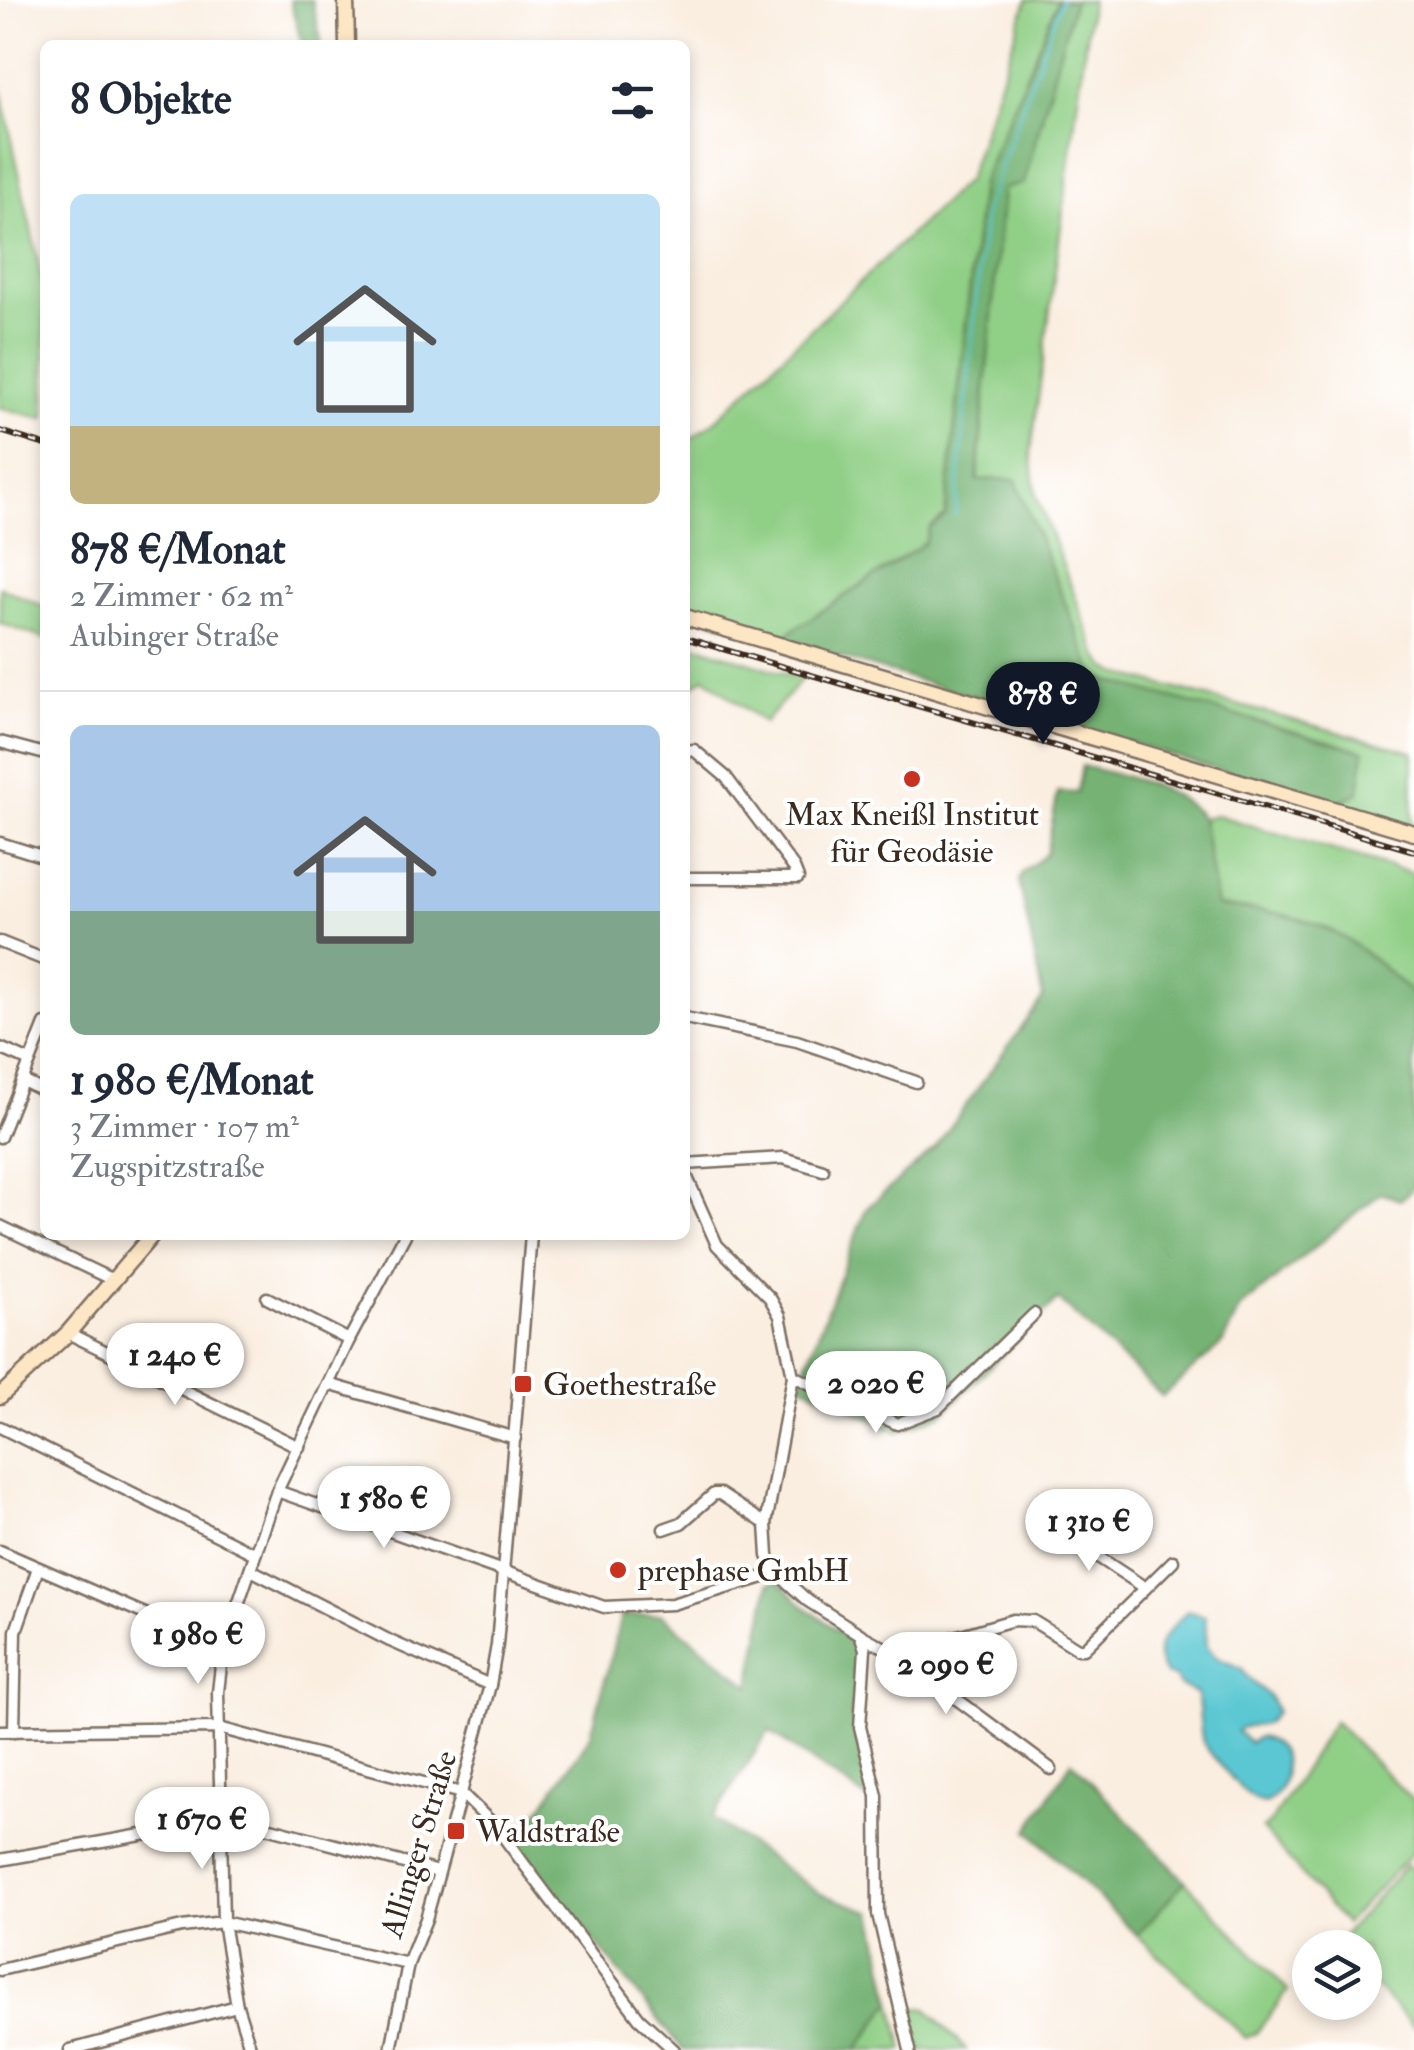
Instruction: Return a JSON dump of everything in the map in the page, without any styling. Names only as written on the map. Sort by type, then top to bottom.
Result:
[{"type":"street","points":[[346,0],[347,40]]},
{"type":"street","points":[[690,618],[1414,833]]},
{"type":"street","points":[[0,742],[40,753]]},
{"type":"street","points":[[690,750],[726,778],[798,878],[690,878]]},
{"type":"street","points":[[0,843],[40,855]]},
{"type":"street","points":[[0,942],[40,958]]},
{"type":"street","points":[[690,1019],[796,1042],[916,1082]]},
{"type":"street","points":[[0,1138],[40,1036]]},
{"type":"street","points":[[0,1048],[30,1061]]},
{"type":"street","points":[[22,1081],[40,1090]]},
{"type":"street","points":[[690,1164],[783,1158],[822,1170]]},
{"type":"street","points":[[690,1184],[717,1246],[776,1307],[793,1376],[766,1524],[768,1556],[777,1573],[808,1601],[896,1654],[1051,1770]]},
{"type":"street","points":[[0,1226],[115,1281]]},
{"type":"street","points":[[0,1396],[68,1333],[148,1240]]},
{"type":"street","points":[[251,2050],[237,2006],[223,1922],[218,1692],[223,1648],[277,1491],[401,1240]]},
{"type":"street","name":"Allinger Straße","points":[[391,2050],[408,1964],[426,1919],[462,1793],[499,1636],[531,1240]]},
{"type":"street","points":[[267,1298],[349,1340]]},
{"type":"street","points":[[793,1376],[897,1424],[938,1408],[1034,1314]]},
{"type":"street","points":[[68,1333],[299,1447]]},
{"type":"street","points":[[328,1384],[515,1438]]},
{"type":"street","points":[[0,1427],[255,1554]]},
{"type":"street","points":[[277,1491],[604,1607],[672,1604],[777,1573]]},
{"type":"street","points":[[664,1530],[681,1523],[714,1494],[766,1524]]},
{"type":"street","points":[[1054,1528],[1144,1587]]},
{"type":"street","points":[[0,1551],[223,1648]]},
{"type":"street","points":[[896,1654],[1013,1620],[1033,1621],[1078,1649],[1084,1648],[1173,1561]]},
{"type":"street","points":[[14,1730],[16,1632],[38,1568]]},
{"type":"street","points":[[251,1570],[390,1641],[490,1686]]},
{"type":"street","points":[[860,1634],[866,1672],[860,1727],[877,1796],[878,1914],[910,2050]]},
{"type":"street","points":[[0,1731],[219,1728],[462,1793],[497,1828],[638,2018],[673,2050]]},
{"type":"street","points":[[0,1860],[221,1818],[438,1872]]},
{"type":"street","points":[[0,1970],[182,1926],[223,1922],[408,1964]]},
{"type":"street","points":[[70,2050],[237,2006]]},
{"type":"green space","points":[[290,0],[312,0],[321,40],[301,40]]},
{"type":"green space","points":[[1027,0],[1058,0],[981,183],[945,516],[929,529],[925,543],[790,632],[785,641],[690,614],[690,439],[716,420],[967,180]]},
{"type":"green space","points":[[1058,0],[1074,0],[1024,183],[1003,189],[977,480],[1015,479],[1095,677],[1364,751],[1359,793],[1334,804],[785,641],[790,632],[925,543],[929,528],[945,516],[981,183]]},
{"type":"green space","points":[[1074,0],[1091,0],[1031,452],[1036,495],[1097,654],[1105,666],[1117,673],[1413,752],[1412,826],[1334,804],[1363,751],[1095,677],[1015,480],[977,480],[1003,189],[1024,182]]},
{"type":"green space","points":[[0,84],[40,272],[40,418],[0,408]]},
{"type":"green space","points":[[0,587],[40,605],[40,637],[0,623]]},
{"type":"green space","points":[[690,644],[802,679],[764,723],[705,677],[690,688]]},
{"type":"green space","points":[[1082,766],[1162,789],[1202,818],[1217,906],[1285,915],[1325,928],[1361,949],[1414,995],[1414,1187],[1400,1200],[1381,1193],[1240,1308],[1223,1343],[1162,1396],[1058,1299],[943,1414],[898,1432],[799,1383],[866,1209],[936,1147],[1043,998],[1019,881],[1023,872],[1046,854],[1058,792],[1077,793]]},
{"type":"green space","points":[[1216,815],[1414,874],[1414,995],[1361,949],[1325,928],[1285,915],[1216,906],[1202,818]]},
{"type":"green space","points":[[778,1581],[804,1606],[856,1644],[860,1666],[852,1715],[873,1803],[769,1731],[712,1818],[821,1894],[873,1912],[892,2001],[857,2050],[683,2050],[516,1845],[591,1735],[621,1616],[661,1614],[750,1686],[769,1583]]},
{"type":"green space","points":[[1334,1721],[1414,1802],[1414,1851],[1345,1924],[1262,1829],[1271,1822]]},
{"type":"green space","points":[[1072,1761],[1185,1881],[1137,1935],[1028,1830]]},
{"type":"green space","points":[[1406,1865],[1414,1871],[1414,2027],[1382,1994],[1382,1930],[1348,1930]]},
{"type":"green space","points":[[1185,1881],[1288,1991],[1256,2033],[1246,2038],[1137,1935]]},
{"type":"green space","points":[[892,2001],[904,2050],[857,2050]]},
{"type":"green space","points":[[926,2008],[966,2050],[915,2050],[905,2009]]},
{"type":"water","points":[[1187,1611],[1205,1616],[1207,1647],[1217,1658],[1242,1668],[1274,1705],[1276,1712],[1266,1723],[1237,1731],[1249,1743],[1258,1737],[1270,1741],[1283,1757],[1284,1778],[1265,1803],[1246,1794],[1210,1752],[1203,1742],[1196,1693],[1166,1675],[1160,1665],[1162,1640]]},
{"type":"waterway","points":[[955,516],[985,209],[1061,0]]},
{"type":"railway","points":[[0,431],[40,443]]},
{"type":"railway","points":[[690,639],[1414,851]]},
{"type":"place","name":"Max Kneißl Institut für Geodäsie","points":[[912,779]]},
{"type":"place","name":"Goethestraße","points":[[523,1384]]},
{"type":"place","name":"prephase GmbH","points":[[618,1570]]},
{"type":"place","name":"Waldstraße","points":[[456,1831]]}]
